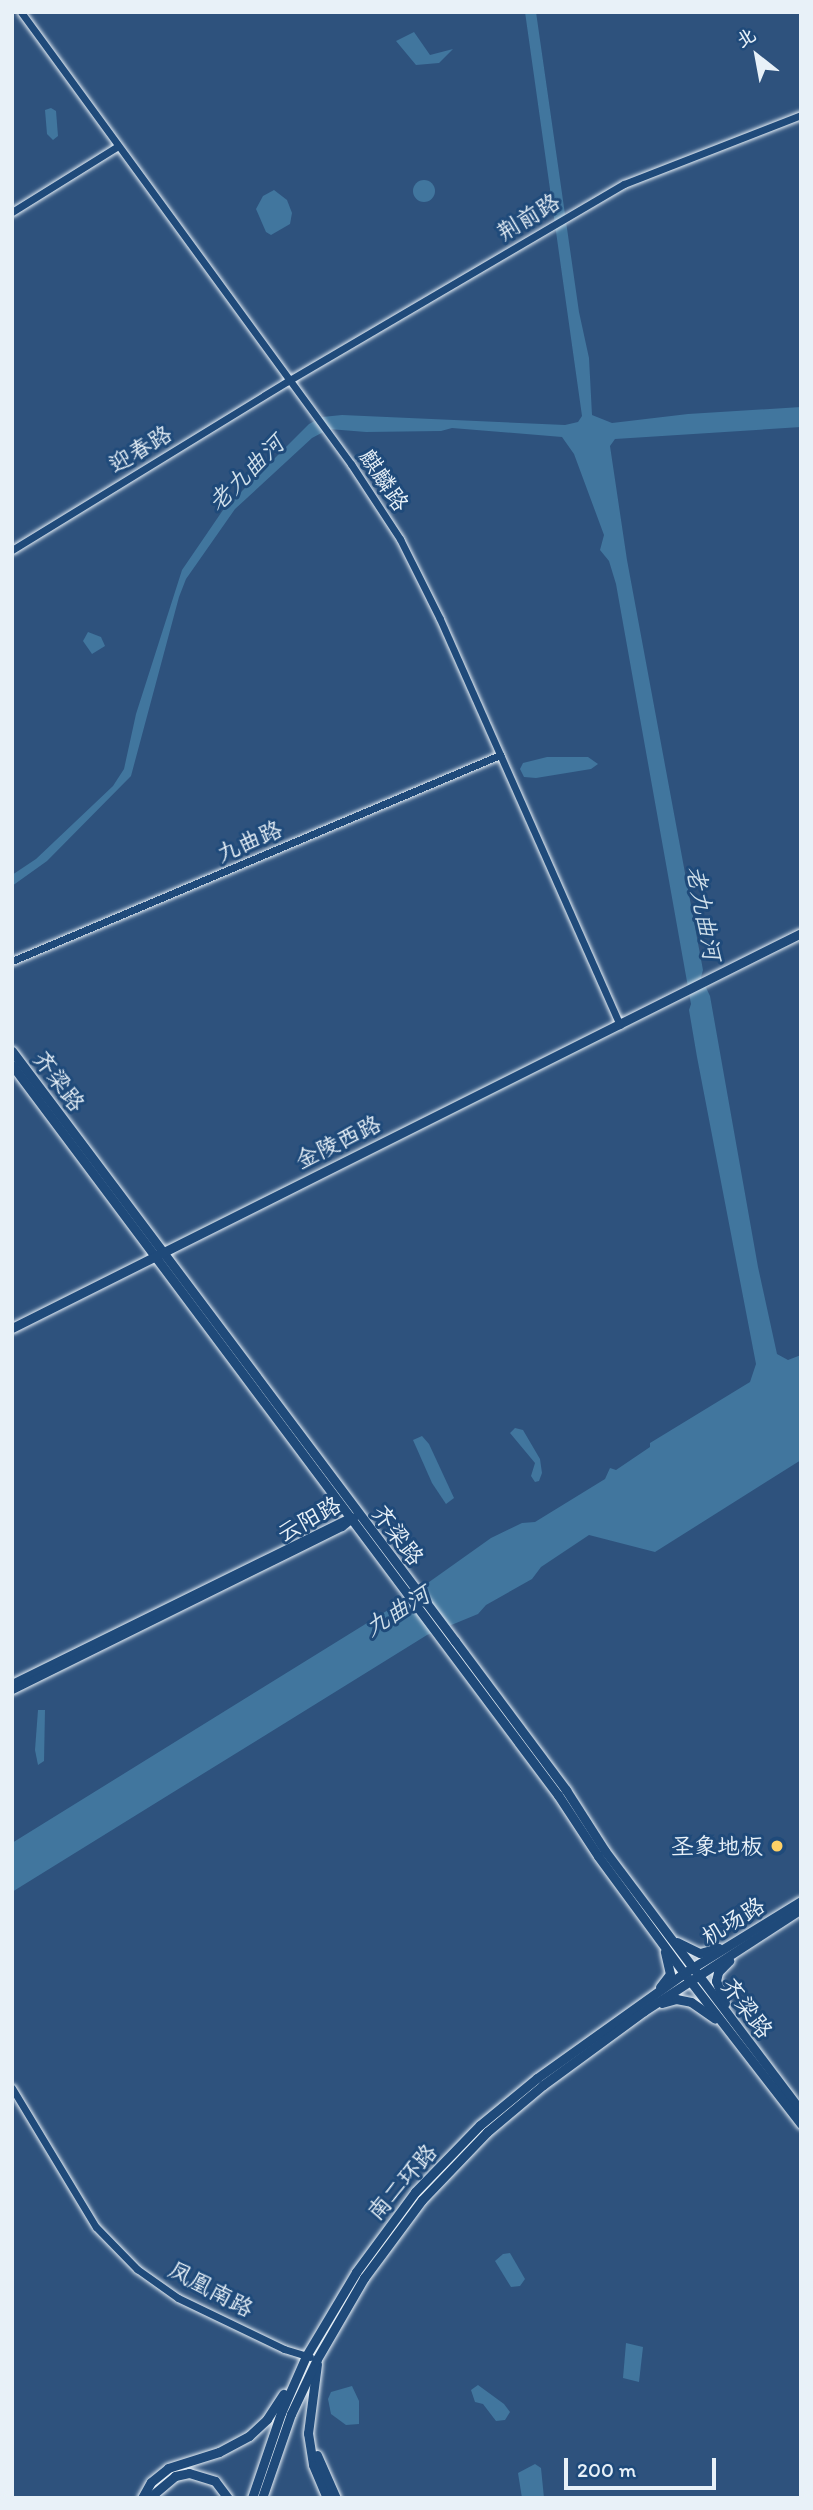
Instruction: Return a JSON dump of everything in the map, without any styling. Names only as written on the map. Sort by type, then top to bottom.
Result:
[{"type":"main road","name":"金陵西路","points":[[12,1328],[160,1256],[294,1184],[621,1025],[801,933]]},
{"type":"main road","name":"齐梁路","points":[[12,1051],[352,1517],[451,1644],[558,1795],[801,2124]]},
{"type":"main road","name":"齐梁路","points":[[12,1065],[160,1256]]},
{"type":"main road","name":"机场路","points":[[692,1974],[801,1901]]},
{"type":"main road","name":"机场路","points":[[750,1937],[801,1909]]},
{"type":"main road","points":[[665,1939],[700,1953],[750,1937]]},
{"type":"main road","points":[[730,2025],[716,1981],[723,1965],[750,1937]]},
{"type":"main road","points":[[651,2001],[670,1974],[665,1939]]},
{"type":"main road","name":"南二环路","points":[[252,2498],[306,2356],[356,2272],[398,2213],[444,2161],[508,2108],[651,2001],[692,1974]]},
{"type":"main road","points":[[651,2001],[676,1999],[691,2002],[730,2025]]},
{"type":"main road","name":"齐梁路","points":[[730,2025],[801,2111]]},
{"type":"main road","name":"南二环路","points":[[262,2498],[286,2414],[364,2278],[406,2220],[508,2108]]},
{"type":"main road","points":[[142,2498],[151,2482],[168,2468],[219,2452],[249,2436],[267,2419],[306,2356]]},
{"type":"main road","points":[[317,2359],[308,2433],[313,2465],[330,2495]]},
{"type":"main road","points":[[149,2498],[175,2476],[189,2473],[215,2481],[228,2498]]},
{"type":"street","name":"麒麟路","points":[[21,12],[328,437],[351,464],[417,569],[621,1025]]},
{"type":"street","name":"荆前路","points":[[289,382],[600,197],[648,173],[801,115]]},
{"type":"street","points":[[12,212],[118,146]]},
{"type":"street","name":"迎春路","points":[[12,550],[289,382]]},
{"type":"street","name":"九曲路","points":[[12,961],[500,755]]},
{"type":"street","name":"云阳路","points":[[12,1683],[352,1517]]},
{"type":"street","name":"云阳路","points":[[12,1690],[352,1517]]},
{"type":"street","name":"凤凰南路","points":[[12,2088],[96,2227],[138,2269],[177,2298],[317,2359]]},
{"type":"water","name":"九曲河","points":[[525,12],[536,12],[579,312],[589,358],[592,415],[612,423],[688,414],[801,407],[801,427],[615,439],[610,446],[627,560],[703,970],[701,977],[710,996],[758,1267],[777,1354],[788,1360],[801,1355],[801,1460],[655,1552],[589,1535],[541,1567],[532,1579],[486,1605],[478,1614],[427,1635],[12,1892],[12,1843],[401,1602],[491,1538],[522,1523],[535,1522],[605,1479],[610,1468],[616,1470],[650,1447],[650,1443],[750,1382],[756,1364],[697,1057],[689,1010],[691,1004],[616,584],[609,561],[600,550],[604,535],[574,454],[562,437],[452,428],[441,431],[366,432],[329,429],[312,438],[235,509],[186,579],[131,776],[47,861],[12,886],[12,875],[36,859],[113,786],[124,769],[136,714],[182,570],[223,510],[309,424],[322,417],[342,415],[565,425],[578,422],[582,416]]},
{"type":"water","points":[[414,32],[430,55],[453,49],[439,63],[416,65],[396,41]]},
{"type":"water","points":[[51,108],[56,111],[58,136],[53,140],[47,134],[45,110]]},
{"type":"water","points":[[424,180],[432,183],[435,191],[432,199],[424,202],[416,199],[413,191],[416,183]]},
{"type":"water","points":[[274,190],[287,200],[292,213],[290,224],[271,235],[266,232],[256,209],[263,196]]},
{"type":"water","points":[[88,632],[101,637],[105,646],[92,654],[83,641]]},
{"type":"water","points":[[547,757],[588,757],[598,764],[591,769],[536,778],[524,777],[520,769],[523,763]]},
{"type":"water","points":[[515,1428],[523,1430],[540,1459],[542,1473],[539,1481],[535,1482],[531,1476],[535,1463],[510,1433]]},
{"type":"water","points":[[422,1436],[429,1444],[454,1498],[446,1504],[432,1483],[413,1440]]},
{"type":"water","points":[[38,1710],[45,1710],[44,1761],[38,1765],[35,1750]]},
{"type":"water","points":[[510,2253],[525,2279],[520,2286],[511,2287],[495,2261],[503,2254]]},
{"type":"water","points":[[626,2343],[643,2347],[639,2382],[623,2378]]},
{"type":"water","points":[[478,2385],[504,2404],[510,2412],[505,2420],[496,2421],[483,2404],[475,2402],[471,2390]]},
{"type":"water","points":[[352,2386],[359,2401],[359,2424],[346,2425],[331,2414],[328,2399],[331,2392]]},
{"type":"water","points":[[535,2464],[541,2468],[544,2498],[522,2498],[518,2473]]},
{"type":"place","name":"圣象地板","points":[[777,1846]]},
{"type":"water label","name":"老九曲河","points":[[246,473]]},
{"type":"water label","name":"老九曲河","points":[[704,913]]}]
